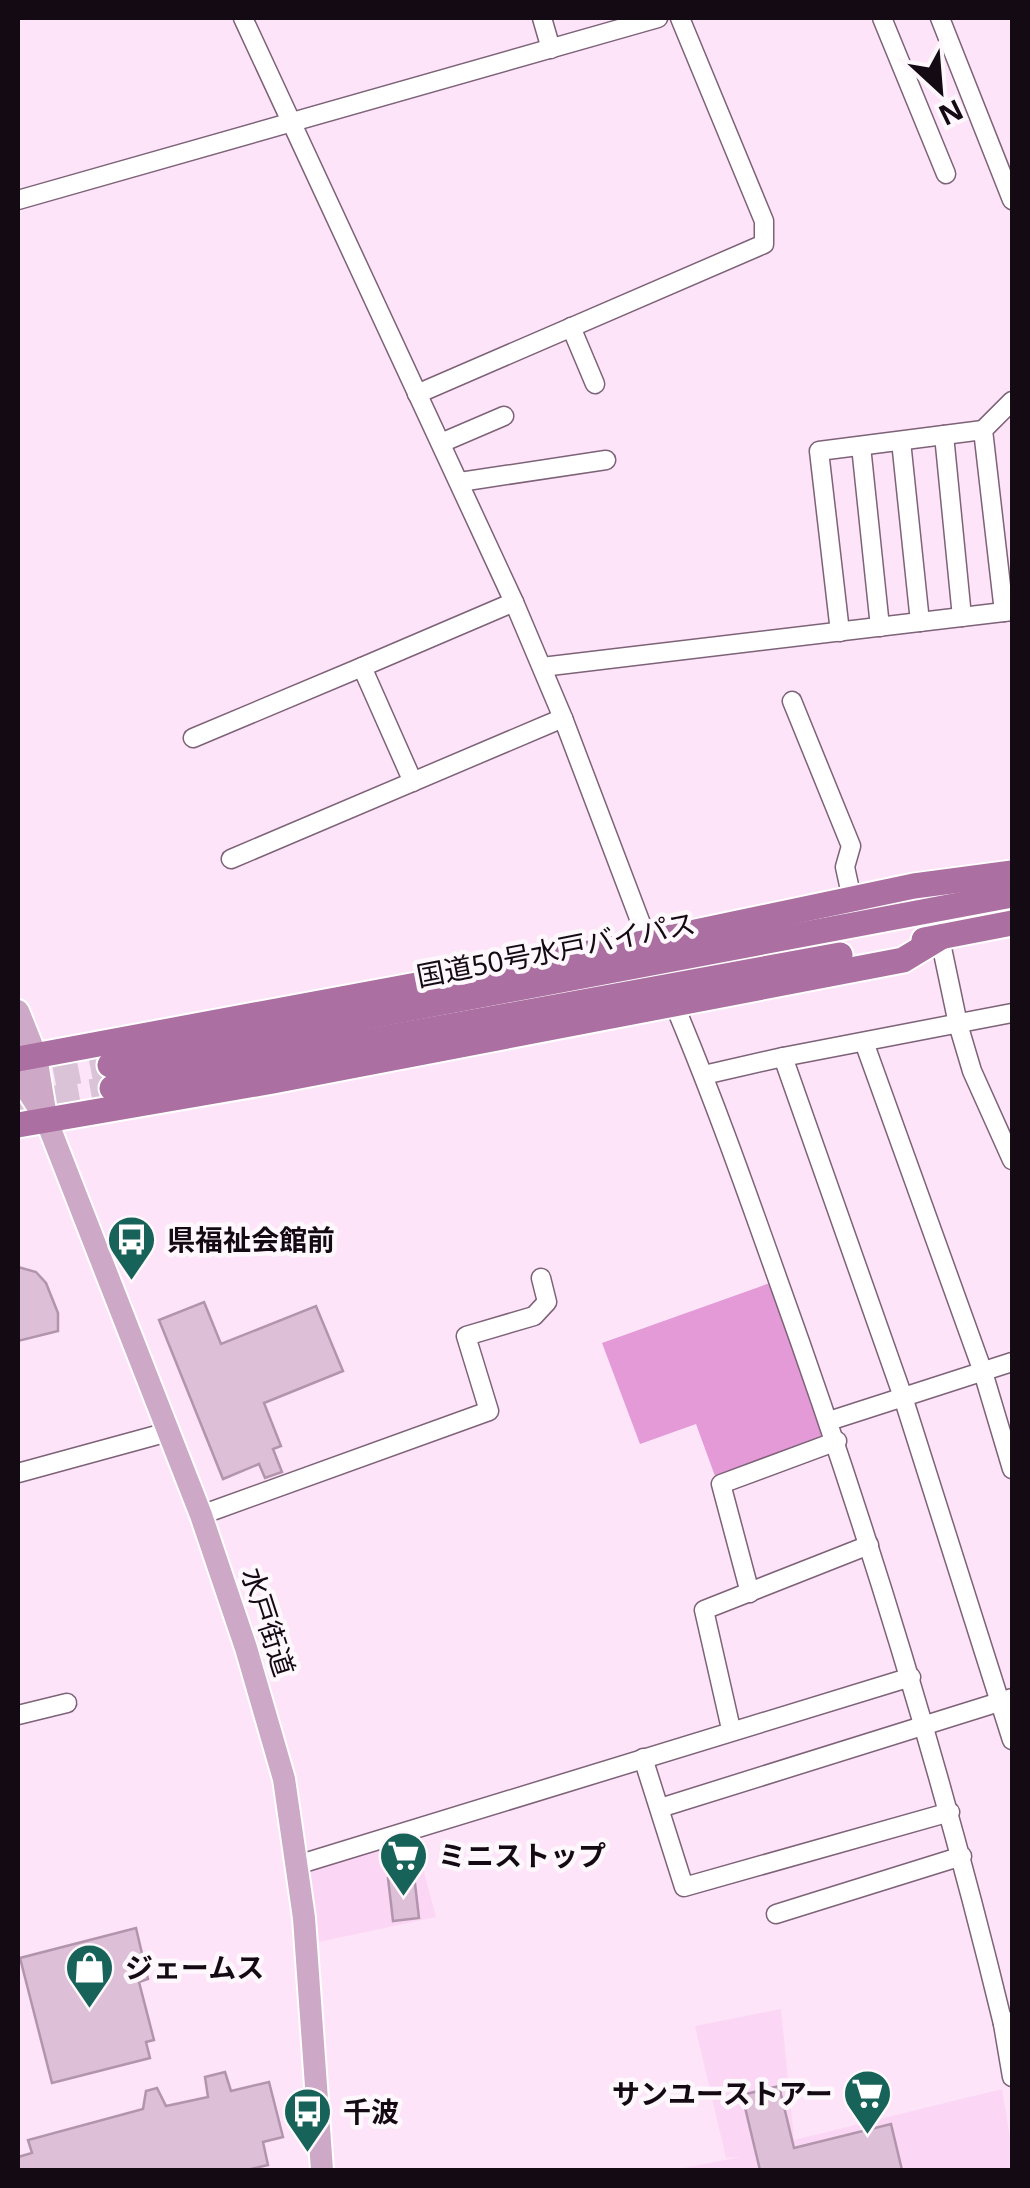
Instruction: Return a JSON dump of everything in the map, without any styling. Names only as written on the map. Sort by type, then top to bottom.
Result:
[{"type":"highway","points":[[27,1058],[648,942],[914,886],[1012,873]]},
{"type":"highway","name":"国道50号水戸バイパス","points":[[1012,895],[111,1076],[1012,924]]},
{"type":"highway","points":[[18,1125],[292,1077],[903,960],[941,938]]},
{"type":"main road","name":"水戸街道","points":[[18,1012],[46,1120],[201,1515],[246,1648],[284,1780],[307,1948],[322,2170]]},
{"type":"main road","name":"水戸街道","points":[[18,1076],[46,1120]]},
{"type":"street","points":[[243,18],[514,602],[563,718],[648,942]]},
{"type":"street","points":[[542,18],[550,49]]},
{"type":"street","points":[[18,200],[658,18]]},
{"type":"street","points":[[416,394],[764,244],[764,221],[680,18]]},
{"type":"street","points":[[882,18],[946,174]]},
{"type":"street","points":[[940,18],[1012,200]]},
{"type":"street","points":[[571,327],[595,384]]},
{"type":"street","points":[[840,632],[820,452],[983,430],[1012,400]]},
{"type":"street","points":[[441,442],[504,416]]},
{"type":"street","points":[[542,667],[1008,611],[983,430]]},
{"type":"street","points":[[944,435],[962,617]]},
{"type":"street","points":[[901,441],[920,622]]},
{"type":"street","points":[[861,446],[880,627]]},
{"type":"street","points":[[460,482],[606,460]]},
{"type":"street","points":[[194,738],[514,602]]},
{"type":"street","points":[[362,667],[413,782]]},
{"type":"street","points":[[792,701],[851,846],[845,867],[852,899]]},
{"type":"street","points":[[231,859],[563,718]]},
{"type":"street","points":[[914,886],[934,910],[958,1024],[979,1090],[1012,1160]]},
{"type":"street","points":[[674,1004],[704,1075],[837,1441],[950,1812],[1008,2023],[1012,2077]]},
{"type":"street","points":[[704,1075],[782,1056],[1012,1013]]},
{"type":"street","points":[[864,1042],[983,1372],[1012,1469]]},
{"type":"street","points":[[782,1056],[1007,1699],[1012,1740]]},
{"type":"street","points":[[201,1515],[489,1411],[466,1336],[534,1316],[547,1302],[541,1278]]},
{"type":"street","points":[[829,1421],[1012,1362]]},
{"type":"street","points":[[18,1473],[168,1432]]},
{"type":"street","points":[[750,1593],[720,1484],[837,1441]]},
{"type":"street","points":[[732,1730],[704,1610],[869,1545]]},
{"type":"street","points":[[297,1866],[910,1677]]},
{"type":"street","points":[[660,1808],[1007,1699]]},
{"type":"street","points":[[18,1716],[67,1703]]},
{"type":"street","points":[[644,1758],[684,1888],[950,1812]]},
{"type":"street","points":[[776,1914],[962,1856]]},
{"type":"shaded area","points":[[770,1283],[823,1439],[715,1476],[696,1424],[640,1444],[602,1343]]},
{"type":"shaded area","points":[[415,1838],[436,1917],[319,1942],[308,1868]]},
{"type":"shaded area","points":[[781,2009],[794,2140],[1002,2089],[1012,2170],[674,2170],[740,2157],[726,2158],[695,2026]]},
{"type":"building","points":[[18,1267],[36,1272],[46,1283],[58,1313],[58,1331],[18,1341]]},
{"type":"building","points":[[204,1302],[221,1344],[316,1306],[343,1371],[264,1403],[281,1446],[273,1449],[282,1472],[265,1478],[259,1464],[223,1479],[159,1320]]},
{"type":"building","name":"ミニストップ","points":[[414,1875],[419,1918],[393,1921],[388,1878]]},
{"type":"building","name":"ジェームス","points":[[136,1928],[148,1979],[139,1982],[154,2040],[146,2042],[150,2058],[52,2083],[20,1958]]},
{"type":"building","points":[[225,2072],[231,2091],[269,2082],[283,2137],[263,2142],[268,2165],[247,2170],[18,2170],[18,2157],[32,2153],[28,2140],[143,2109],[146,2091],[157,2088],[166,2106],[208,2097],[205,2077]]},
{"type":"building","name":"サンユーストアー","points":[[779,2086],[794,2148],[891,2124],[902,2170],[760,2170],[742,2095]]},
{"type":"tunnel","points":[[18,1083],[110,1065]]},
{"type":"tunnel","points":[[18,1105],[112,1088]]},
{"type":"place","name":"県福祉会館前","points":[[132,1282]]},
{"type":"place","name":"ミニストップ","points":[[403,1898]]},
{"type":"place","name":"ジェームス","points":[[90,2010]]},
{"type":"place","name":"サンユーストアー","points":[[868,2136]]},
{"type":"place","name":"千波","points":[[308,2154]]}]
